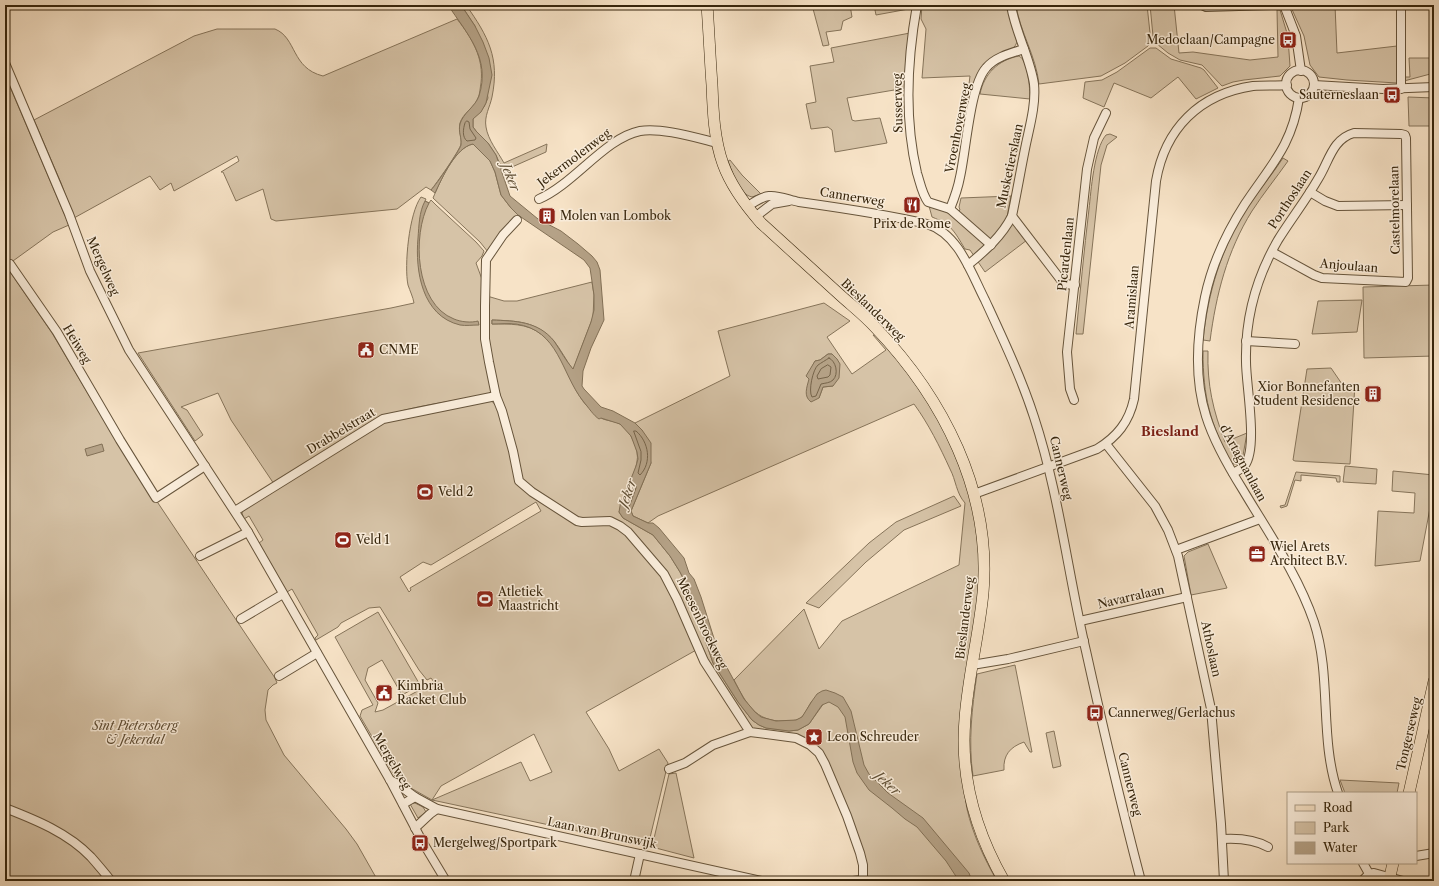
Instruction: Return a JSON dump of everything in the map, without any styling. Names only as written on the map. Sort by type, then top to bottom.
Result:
[{"type":"main road","points":[[707,5],[713,104],[718,143],[724,166],[735,188],[755,217]]},
{"type":"main road","name":"Bieslanderweg","points":[[755,217],[873,325],[903,359],[923,385],[947,425],[963,461],[974,494],[982,533],[983,578],[981,606],[965,718],[964,754],[973,808],[981,834],[986,847],[1004,881]]},
{"type":"main road","name":"Tongerseweg","points":[[1408,792],[1434,681]]},
{"type":"main road","points":[[1389,879],[1393,864]]},
{"type":"street","name":"Susserweg","points":[[917,5],[911,43],[908,100],[912,146],[919,181],[926,200],[930,203],[950,210]]},
{"type":"street","points":[[1011,5],[1015,24],[1024,49]]},
{"type":"street","points":[[1202,5],[1206,7],[1273,5]]},
{"type":"street","points":[[1284,5],[1296,36],[1301,71]]},
{"type":"street","points":[[1401,5],[1401,89]]},
{"type":"street","name":"Vroenhovenweg","points":[[950,210],[960,179],[979,79],[991,63],[1007,54],[1024,49]]},
{"type":"street","name":"Musketierslaan","points":[[1024,49],[1033,79],[1033,107],[1012,216],[1064,284],[1075,285]]},
{"type":"street","name":"Mergelweg","points":[[5,62],[69,214],[90,271],[112,316],[133,355],[248,532],[446,881]]},
{"type":"street","points":[[1301,71],[1310,75],[1314,85],[1312,92],[1303,98],[1299,98],[1290,94],[1286,85],[1290,75],[1293,72],[1301,71]]},
{"type":"street","points":[[1421,88],[1434,83]]},
{"type":"street","name":"Aramislaan","points":[[974,494],[1097,449],[1106,444],[1125,425],[1131,413],[1134,399],[1156,181],[1159,165],[1166,146],[1181,123],[1196,109],[1209,101],[1244,88],[1254,86],[1286,85]]},
{"type":"street","points":[[1314,85],[1401,89],[1434,87]]},
{"type":"street","name":"d'Artagnanlaan","points":[[1299,98],[1293,125],[1284,146],[1270,170],[1238,216],[1222,244],[1208,283],[1203,306],[1198,346],[1199,376],[1206,416],[1213,435],[1232,473],[1294,577],[1308,607],[1317,632],[1322,661],[1327,736],[1333,777],[1338,792]]},
{"type":"street","name":"Picardenlaan","points":[[1074,400],[1070,389],[1067,352],[1086,169],[1094,138],[1106,114]]},
{"type":"street","name":"Jekermolenweg","points":[[539,199],[556,190],[622,138],[639,131],[657,131],[718,143]]},
{"type":"street","name":"Porthoslaan","points":[[1232,473],[1243,467],[1246,463],[1250,445],[1251,420],[1246,372],[1246,341],[1248,321],[1259,280],[1272,252],[1324,170],[1335,146],[1343,137],[1354,134],[1401,134],[1405,135],[1406,138]]},
{"type":"street","name":"Castelmorelaan","points":[[1406,138],[1408,278],[1406,282]]},
{"type":"street","points":[[1310,192],[1325,201],[1338,206],[1406,205]]},
{"type":"street","name":"Cannerweg","points":[[747,207],[766,196],[777,196],[790,201],[889,216],[932,225],[940,229],[948,236],[968,265],[1024,387],[1035,418],[1048,468],[1084,642],[1119,796],[1141,881]]},
{"type":"street","name":"Cannerweg","points":[[755,217],[772,204],[790,201]]},
{"type":"street","points":[[950,210],[991,244]]},
{"type":"street","points":[[968,265],[991,244],[1004,229],[1012,216]]},
{"type":"street","points":[[496,396],[485,339],[485,264],[488,256],[503,235],[517,220]]},
{"type":"street","name":"Anjoulaan","points":[[1272,252],[1322,278],[1406,282]]},
{"type":"street","name":"Heiweg","points":[[10,264],[56,332],[117,440],[156,498],[205,466]]},
{"type":"street","points":[[1246,341],[1295,344]]},
{"type":"street","name":"Drabbelstraat","points":[[235,511],[383,419],[496,396]]},
{"type":"street","name":"Meesenbroekweg","points":[[496,396],[510,438],[517,475],[520,482],[532,492],[576,521],[610,521],[628,532],[667,577],[704,661],[750,732]]},
{"type":"street","name":"Athoslaan","points":[[1106,444],[1155,506],[1168,530],[1176,550],[1211,708],[1224,881]]},
{"type":"street","points":[[1176,550],[1260,518]]},
{"type":"street","points":[[200,556],[248,532]]},
{"type":"street","points":[[241,619],[283,594]]},
{"type":"street","name":"Navarralaan","points":[[1080,621],[1187,597]]},
{"type":"street","points":[[972,665],[1008,659],[1084,642]]},
{"type":"street","points":[[279,676],[317,653]]},
{"type":"street","points":[[669,769],[684,763],[713,745],[750,732],[796,738],[810,745],[819,754],[825,764],[847,816],[863,865],[863,881]]},
{"type":"street","name":"Laan van Brunswijk","points":[[390,780],[415,797],[437,809],[761,881]]},
{"type":"street","points":[[403,804],[415,797]]},
{"type":"street","points":[[5,808],[35,820],[65,836],[91,857],[111,881]]},
{"type":"street","points":[[415,828],[437,809]]},
{"type":"street","points":[[1222,839],[1245,840],[1259,843],[1268,847]]},
{"type":"street","points":[[1417,856],[1434,853]]},
{"type":"street","points":[[634,881],[640,854]]},
{"type":"street","points":[[1364,864],[1372,879],[1376,881]]},
{"type":"street","points":[[1362,881],[1369,874],[1377,874],[1389,879],[1403,881]]},
{"type":"green space","points":[[461,5],[466,5],[474,16],[486,37],[493,59],[494,83],[492,97],[486,115],[486,127],[491,141],[504,163],[547,144],[546,152],[503,171],[496,155],[488,143],[473,127],[473,119],[484,107],[488,98],[475,26]]},
{"type":"green space","points":[[812,5],[850,5],[852,17],[843,21],[841,30],[826,32],[829,45],[823,46]]},
{"type":"green space","points":[[874,5],[915,5],[914,8],[876,15]]},
{"type":"green space","points":[[922,5],[1008,5],[1017,42],[1010,51],[990,60],[966,127],[964,124],[970,76],[922,78],[926,29],[921,19]]},
{"type":"green space","points":[[1016,5],[1147,5],[1151,42],[1148,46],[1125,63],[1101,76],[1039,84],[1035,64],[1021,25]]},
{"type":"green space","points":[[1150,5],[1174,5],[1179,53],[1193,52],[1250,60],[1278,57],[1277,10],[1280,10],[1287,33],[1285,33],[1286,38],[1288,38],[1290,66],[1280,76],[1244,80],[1222,86],[1202,65],[1180,60],[1157,44],[1153,36]]},
{"type":"green space","points":[[1290,5],[1335,5],[1337,53],[1397,46],[1397,83],[1319,77],[1310,65],[1304,36]]},
{"type":"green space","points":[[457,19],[468,34],[479,57],[481,65],[481,83],[479,96],[474,105],[461,119],[459,129],[461,139],[460,147],[438,181],[431,190],[426,187],[397,209],[276,221],[271,219],[263,189],[236,201],[223,172],[221,172],[239,161],[237,156],[174,191],[171,183],[160,190],[150,176],[74,218],[34,120],[194,36],[217,29],[275,29],[282,33],[287,39],[305,67],[323,76]]},
{"type":"green space","points":[[910,33],[906,88],[847,98],[852,120],[855,121],[880,118],[887,143],[835,152],[832,130],[828,127],[811,129],[806,104],[816,102],[810,66],[834,62],[831,48]]},
{"type":"green space","points":[[1150,48],[1156,48],[1171,59],[1201,68],[1218,88],[1196,99],[1178,77],[1151,98],[1114,83],[1104,107],[1083,98],[1085,82],[1102,80],[1117,72]]},
{"type":"green space","points":[[1019,56],[1025,63],[1029,82],[1030,99],[980,94],[985,80],[993,69],[1011,58]]},
{"type":"green space","points":[[1409,58],[1434,58],[1434,73],[1404,81],[1404,77],[1410,77]]},
{"type":"green space","name":"Sint Pietersberg & Jekerdal","points":[[5,75],[69,225],[53,232],[6,266],[52,333],[90,397],[156,500],[275,678],[277,683],[268,690],[265,710],[266,720],[284,755],[346,829],[357,844],[378,881],[116,881],[98,862],[94,867],[106,881],[5,881]]},
{"type":"green space","points":[[1408,97],[1434,98],[1434,126],[1409,126]]},
{"type":"green space","points":[[1110,134],[1117,137],[1107,145],[1101,165],[1083,334],[1076,334],[1085,240],[1094,170],[1102,141],[1106,135]]},
{"type":"green space","points":[[473,144],[490,161],[495,172],[501,195],[518,215],[505,229],[488,252],[480,242],[433,198],[448,166],[460,152]]},
{"type":"green space","points":[[1283,158],[1288,161],[1243,226],[1229,258],[1219,290],[1210,341],[1203,340],[1212,288],[1230,239],[1247,208]]},
{"type":"green space","points":[[730,160],[742,175],[761,194],[752,197],[743,192],[734,177],[728,161]]},
{"type":"green space","points":[[1011,196],[1007,217],[1027,240],[985,272],[970,250],[965,249],[952,229],[932,217],[929,206],[947,211],[954,216],[960,210],[959,207],[961,198]]},
{"type":"green space","points":[[421,197],[426,199],[425,201],[429,203],[431,200],[484,251],[476,263],[483,282],[491,391],[488,394],[405,410],[379,418],[274,484],[231,420],[218,393],[181,407],[187,410],[203,435],[195,441],[138,353],[414,303],[408,285],[407,253],[413,215]]},
{"type":"green space","points":[[592,282],[594,295],[593,317],[573,370],[554,341],[540,329],[526,323],[510,321],[492,320],[492,324],[511,324],[536,330],[549,341],[561,358],[580,397],[586,405],[601,418],[620,424],[629,433],[636,448],[637,463],[622,500],[619,512],[623,518],[653,535],[670,556],[687,586],[713,663],[738,702],[752,720],[759,725],[766,728],[789,731],[798,730],[809,724],[824,703],[812,701],[803,716],[794,721],[766,718],[759,715],[747,703],[734,680],[804,609],[819,649],[842,621],[959,565],[965,503],[960,495],[952,473],[938,444],[914,404],[658,516],[648,523],[633,516],[631,511],[651,463],[642,430],[635,423],[730,376],[718,331],[824,303],[850,321],[827,337],[852,374],[886,350],[873,335],[878,335],[917,385],[945,427],[973,500],[980,564],[963,781],[967,809],[972,828],[983,855],[997,881],[824,881],[862,875],[859,854],[821,761],[812,749],[804,744],[753,730],[709,666],[671,579],[627,528],[580,520],[523,482],[497,390],[489,350],[487,296],[504,301],[517,301]],"holes":[[[828,354],[832,354],[837,359],[833,386],[823,387],[819,398],[808,375],[815,361],[820,360]]]},
{"type":"green space","points":[[1434,285],[1434,356],[1364,358],[1363,287]]},
{"type":"green space","points":[[1362,300],[1357,332],[1312,334],[1318,301]]},
{"type":"green space","points":[[1203,351],[1208,351],[1212,397],[1217,419],[1225,442],[1247,433],[1242,461],[1238,465],[1231,463],[1218,435],[1209,409],[1204,382]]},
{"type":"green space","points":[[1331,368],[1342,384],[1355,384],[1350,464],[1295,461],[1293,460],[1307,369]]},
{"type":"green space","points":[[490,400],[500,413],[504,424],[516,479],[573,521],[605,523],[619,527],[661,573],[698,649],[586,712],[609,749],[619,771],[659,749],[668,763],[648,846],[432,800],[396,778],[360,716],[362,710],[373,705],[335,637],[378,612],[420,685],[402,695],[382,660],[368,668],[365,680],[378,703],[375,712],[383,710],[434,682],[431,678],[427,680],[419,670],[380,607],[369,608],[341,623],[338,627],[316,640],[315,638],[318,635],[292,589],[287,592],[259,543],[263,540],[249,516],[244,519],[242,513],[244,509],[384,421]],"holes":[[[536,502],[541,511],[410,588],[411,590],[409,592],[400,577],[423,562],[431,565]],[[534,734],[552,772],[530,781],[521,762],[432,800],[441,786]]]},
{"type":"green space","points":[[1345,466],[1377,469],[1376,484],[1343,482]]},
{"type":"green space","points":[[1393,471],[1434,475],[1434,487],[1420,561],[1375,566],[1378,511],[1414,513],[1415,493],[1392,491]]},
{"type":"green space","points":[[1296,472],[1340,476],[1340,482],[1337,482],[1336,478],[1301,475],[1301,481],[1295,480],[1287,506],[1281,508],[1280,506],[1285,505]]},
{"type":"green space","points":[[954,496],[961,506],[904,530],[866,562],[819,608],[806,603],[869,543],[896,522]]},
{"type":"green space","points":[[1208,544],[1227,588],[1191,595],[1184,556],[1188,552]]},
{"type":"green space","points":[[1015,665],[1032,752],[1030,752],[1024,742],[1015,746],[1008,752],[1004,770],[973,776],[971,725],[977,674]]},
{"type":"green space","points":[[1054,731],[1061,766],[1053,768],[1046,733]]},
{"type":"green space","points":[[676,773],[694,858],[652,847],[669,774]]},
{"type":"green space","points":[[1340,780],[1399,783],[1397,792],[1345,792]]},
{"type":"green space","points":[[415,803],[423,807],[426,812],[418,818],[410,804]]},
{"type":"water","name":"Jeker","points":[[448,5],[461,5],[475,26],[489,58],[492,75],[486,103],[481,112],[473,119],[473,127],[488,143],[496,155],[510,196],[538,219],[561,231],[578,244],[592,256],[597,262],[600,270],[604,320],[591,348],[583,371],[582,386],[601,407],[613,411],[635,423],[651,443],[651,463],[631,511],[633,516],[648,523],[653,523],[684,558],[689,573],[694,579],[701,597],[718,651],[744,699],[755,712],[761,717],[776,721],[796,720],[802,717],[817,694],[822,691],[826,690],[843,697],[851,711],[864,765],[869,774],[888,793],[923,818],[969,873],[972,881],[959,881],[946,861],[917,827],[869,790],[857,773],[853,762],[845,717],[838,707],[829,702],[822,705],[809,724],[798,730],[789,731],[766,728],[752,720],[738,702],[713,663],[687,586],[670,556],[653,535],[623,518],[619,512],[621,500],[625,494],[638,459],[631,436],[620,424],[601,418],[599,419],[593,414],[576,390],[557,354],[542,335],[530,328],[516,324],[492,324],[492,320],[509,321],[526,323],[541,329],[554,341],[573,369],[591,322],[594,310],[594,295],[590,268],[584,260],[518,215],[511,208],[501,195],[495,172],[490,161],[473,144],[467,146],[452,160],[461,145],[459,130],[460,124],[479,96],[482,82],[482,70],[475,47]]},
{"type":"water","points":[[448,168],[446,172],[435,193],[431,190]]},
{"type":"water","points":[[425,201],[429,203],[420,233],[419,250],[420,267],[424,284],[431,299],[441,311],[460,321],[478,321],[479,325],[460,325],[447,320],[437,312],[429,302],[420,278],[417,251],[420,219]]},
{"type":"water","points":[[828,354],[832,354],[840,364],[839,378],[833,386],[823,387],[819,398],[811,402],[806,394],[809,379],[806,376],[815,361],[820,360]]},
{"type":"water","points":[[102,444],[104,451],[87,456],[85,449]]},
{"type":"place","name":"Medoclaan/Campagne","points":[[1288,40]]},
{"type":"place","name":"Sauterneslaan","points":[[1392,95]]},
{"type":"place","name":"Prix de Rome","points":[[912,205]]},
{"type":"place","name":"Molen van Lombok","points":[[547,216]]},
{"type":"place","name":"CNME","points":[[366,350]]},
{"type":"place","name":"Xior Bonnefanten Student Residence","points":[[1373,394]]},
{"type":"place","name":"Veld 2","points":[[425,492]]},
{"type":"place","name":"Veld 1","points":[[343,540]]},
{"type":"place","name":"Wiel Arets Architect B.V.","points":[[1257,554]]},
{"type":"place","name":"Atletiek Maastricht","points":[[485,599]]},
{"type":"place","name":"Kimbria Racket Club","points":[[384,693]]},
{"type":"place","name":"Cannerweg/Gerlachus","points":[[1095,713]]},
{"type":"place","name":"Leon Schreuder","points":[[814,737]]},
{"type":"place","name":"Mergelweg/Sportpark","points":[[420,843]]},
{"type":"district","name":"Biesland","points":[[1170,431]]}]
